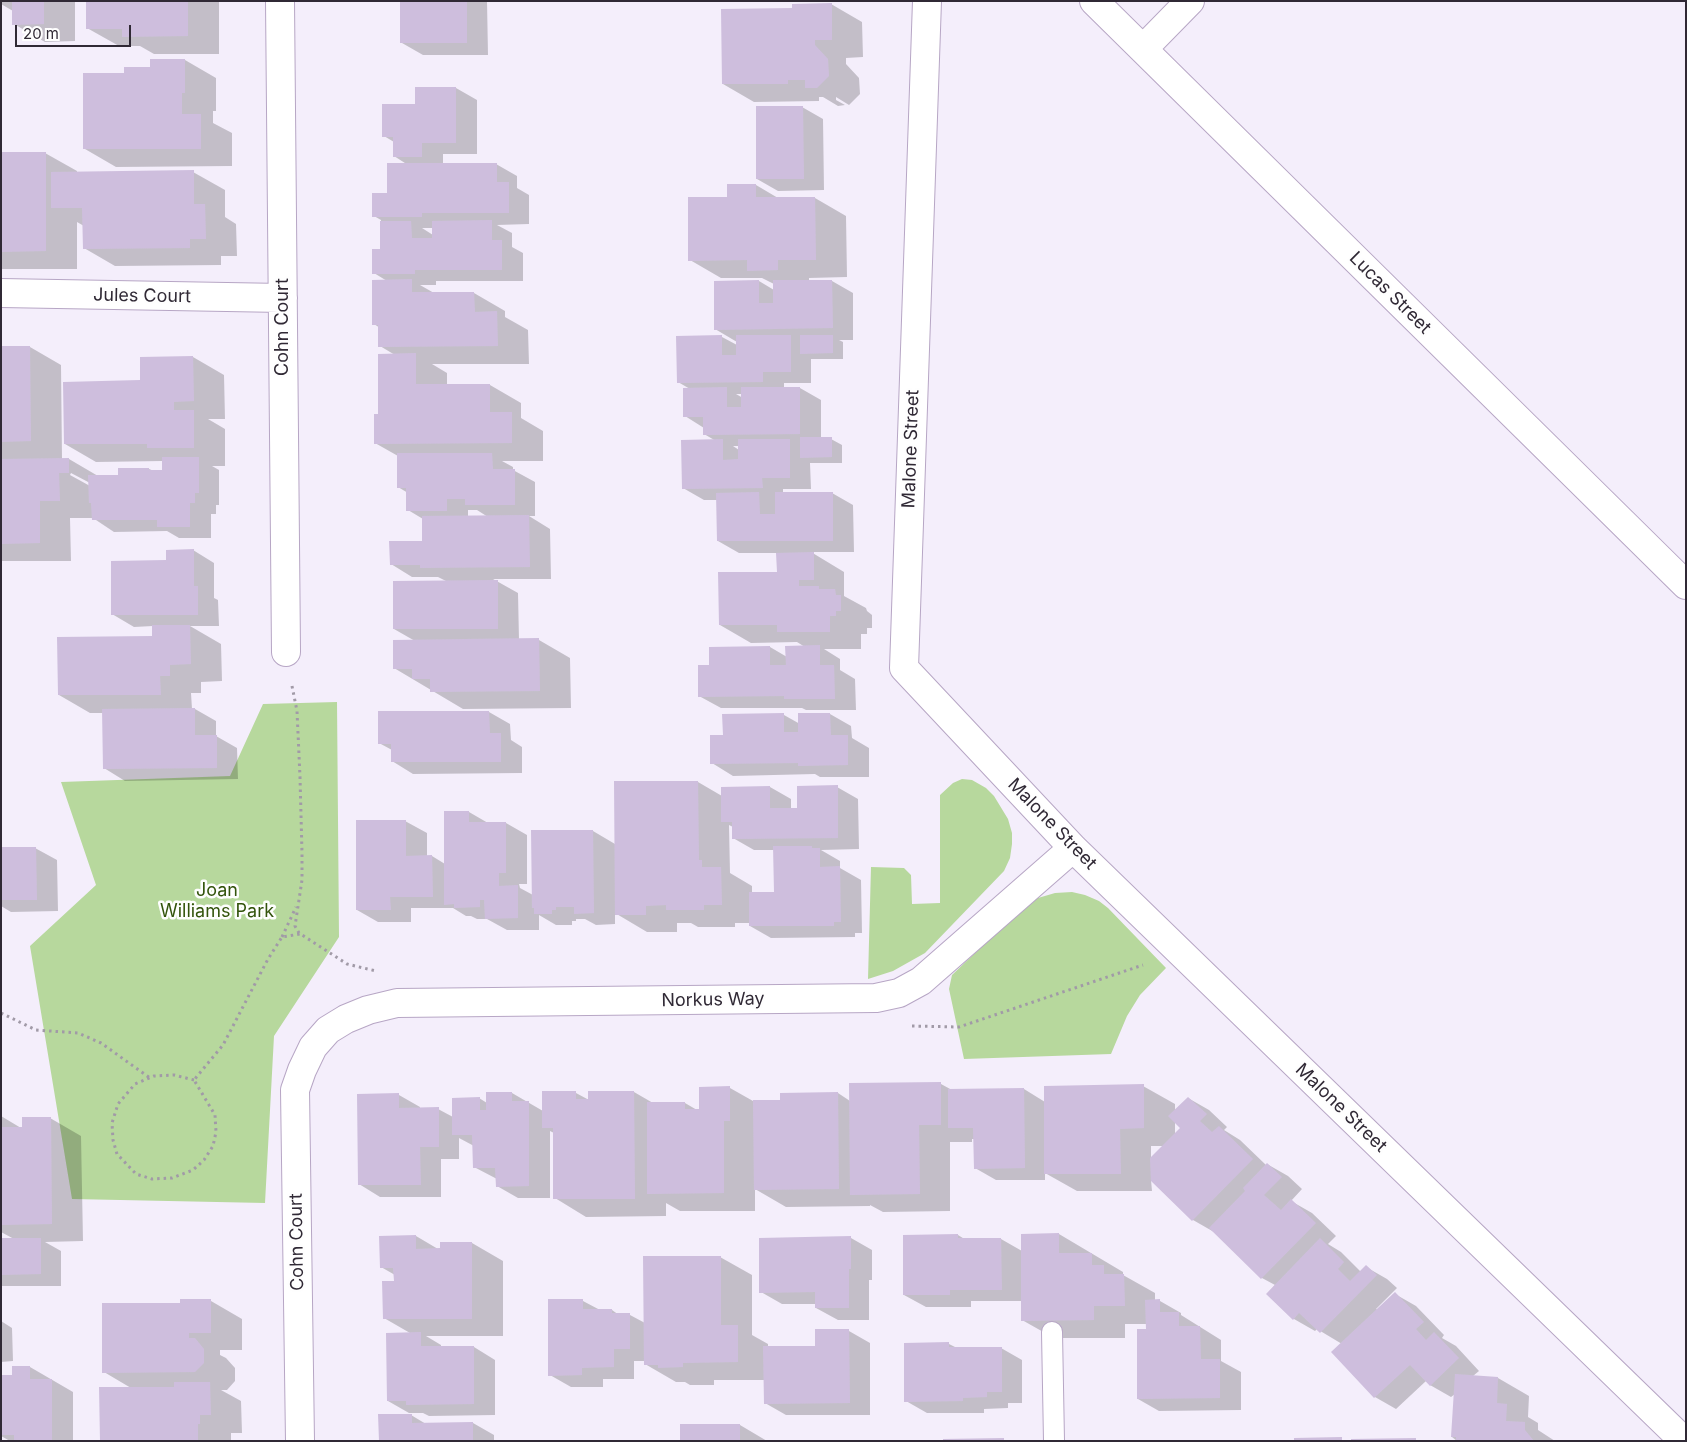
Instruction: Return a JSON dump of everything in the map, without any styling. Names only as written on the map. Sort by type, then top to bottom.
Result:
[{"type":"street","name":"Cohn Court","points":[[280,1],[286,652]]},
{"type":"street","name":"Malone Street","points":[[927,1],[904,668],[1073,848],[1684,1441]]},
{"type":"street","name":"Lucas Street","points":[[1094,1],[1686,585]]},
{"type":"street","points":[[1143,48],[1190,1]]},
{"type":"street","name":"Jules Court","points":[[1,294],[283,298]]},
{"type":"street","name":"Norkus Way","points":[[314,1047],[328,1030],[346,1019],[368,1010],[396,1004],[876,998],[899,992],[921,981],[1073,848]]},
{"type":"street","name":"Cohn Court","points":[[300,1441],[295,1090],[302,1070],[314,1047]]},
{"type":"lane","points":[[1052,1332],[1054,1441]]},
{"type":"path","points":[[286,652],[296,712],[300,777],[302,880],[295,926],[300,934],[347,964],[388,973],[388,1005]]},
{"type":"path","points":[[194,1080],[223,1045],[268,958],[282,937],[298,902]]},
{"type":"path","points":[[282,937],[300,934]]},
{"type":"path","points":[[906,1026],[959,1027],[1180,952]]},
{"type":"path","points":[[1,1013],[36,1030],[78,1033],[101,1043],[150,1078]]},
{"type":"path","points":[[174,1075],[194,1080],[215,1115],[216,1132],[213,1146],[204,1160],[193,1170],[172,1178],[152,1179],[136,1174],[117,1154],[113,1140],[112,1123],[118,1104],[135,1084],[154,1076],[174,1075]]},
{"type":"green space","name":"Joan Williams Park","points":[[337,702],[339,937],[274,1036],[265,1203],[72,1199],[30,946],[96,885],[61,782],[230,776],[263,704]]},
{"type":"green space","points":[[962,779],[972,780],[986,788],[994,796],[1008,819],[1012,833],[1012,844],[1010,858],[1004,871],[925,953],[893,971],[868,979],[871,867],[904,868],[911,875],[912,904],[940,903],[940,795],[953,783]]},
{"type":"green space","points":[[1072,892],[1099,901],[1108,908],[1166,968],[1140,995],[1127,1016],[1111,1054],[964,1059],[949,989],[952,975],[1023,907],[1038,898],[1055,893]]},
{"type":"building","points":[[12,1],[44,1],[44,24],[12,25]]},
{"type":"building","points":[[86,1],[188,1],[188,36],[122,37],[122,29],[86,29]]},
{"type":"building","points":[[400,1],[467,1],[467,43],[400,43]]},
{"type":"building","points":[[832,3],[832,40],[815,40],[815,45],[828,59],[829,76],[817,88],[805,88],[805,80],[788,80],[788,84],[722,84],[721,9],[792,8],[792,4]]},
{"type":"building","points":[[150,59],[185,59],[185,93],[182,93],[182,114],[201,114],[201,149],[83,149],[83,73],[124,73],[124,67],[150,67]]},
{"type":"building","points":[[415,87],[456,87],[456,143],[422,143],[422,157],[393,157],[393,137],[382,137],[382,104],[415,104]]},
{"type":"building","points":[[756,106],[803,106],[804,179],[756,179]]},
{"type":"building","points":[[1,152],[46,152],[46,251],[1,252]]},
{"type":"building","points":[[387,163],[497,163],[497,182],[509,182],[509,213],[422,213],[422,217],[372,217],[372,193],[387,193]]},
{"type":"building","points":[[194,170],[194,204],[205,204],[206,239],[190,239],[190,248],[83,249],[82,208],[51,208],[51,172]]},
{"type":"building","points":[[727,184],[756,184],[756,197],[815,197],[816,260],[778,260],[778,270],[747,271],[747,260],[688,261],[688,197],[727,197]]},
{"type":"building","points":[[492,220],[492,240],[502,240],[502,270],[415,270],[415,274],[372,274],[372,249],[380,249],[380,221],[411,221],[412,238],[432,238],[432,221]]},
{"type":"building","points":[[412,279],[412,292],[474,292],[475,312],[497,311],[498,346],[378,347],[378,325],[372,325],[372,280]]},
{"type":"building","points":[[759,280],[759,303],[773,303],[773,280],[832,280],[833,328],[714,330],[714,281]]},
{"type":"building","points":[[722,335],[722,355],[736,355],[736,335],[791,335],[791,372],[763,372],[763,382],[677,383],[676,336]]},
{"type":"building","points":[[800,335],[833,335],[833,353],[800,354]]},
{"type":"building","points":[[1,346],[30,346],[31,441],[1,442]]},
{"type":"building","points":[[416,353],[416,384],[490,384],[490,412],[512,412],[512,443],[374,444],[374,414],[378,414],[378,354]]},
{"type":"building","points":[[193,356],[194,401],[174,402],[174,410],[194,410],[194,448],[147,448],[147,444],[64,444],[63,382],[140,380],[140,357]]},
{"type":"building","points":[[727,387],[727,407],[741,407],[741,387],[800,387],[800,434],[703,435],[703,417],[683,417],[683,388]]},
{"type":"building","points":[[800,437],[832,437],[832,457],[800,458]]},
{"type":"building","points":[[723,439],[723,460],[738,459],[738,439],[790,439],[790,478],[762,478],[763,488],[682,489],[681,440]]},
{"type":"building","points":[[397,453],[492,453],[493,469],[515,469],[515,505],[465,505],[465,499],[447,499],[447,511],[406,511],[406,488],[397,488]]},
{"type":"building","points":[[162,457],[199,457],[199,493],[195,493],[195,503],[190,503],[190,527],[157,527],[157,520],[92,520],[88,475],[118,475],[118,468],[162,470]]},
{"type":"building","points":[[69,458],[69,473],[59,473],[60,501],[40,501],[40,543],[1,544],[1,459]]},
{"type":"building","points":[[759,492],[760,514],[775,514],[775,492],[833,492],[833,541],[717,541],[716,493]]},
{"type":"building","points":[[529,515],[530,567],[420,568],[420,565],[390,565],[389,541],[422,541],[422,516]]},
{"type":"building","points":[[194,549],[194,586],[198,586],[198,615],[111,615],[111,561],[166,560],[166,550]]},
{"type":"building","points":[[814,552],[814,580],[799,580],[799,586],[819,586],[819,589],[835,589],[836,595],[841,595],[841,611],[836,611],[836,616],[830,616],[830,632],[777,632],[777,625],[719,625],[718,572],[777,572],[776,553]]},
{"type":"building","points":[[498,580],[498,629],[393,629],[393,581]]},
{"type":"building","points":[[152,625],[190,625],[191,664],[170,665],[170,676],[160,676],[161,695],[58,695],[57,637],[152,636]]},
{"type":"building","points":[[539,638],[540,691],[430,692],[430,679],[412,679],[412,669],[393,669],[393,640]]},
{"type":"building","points":[[820,645],[820,665],[834,665],[835,699],[784,699],[784,696],[698,697],[698,665],[709,665],[709,647],[770,646],[770,665],[786,665],[785,646]]},
{"type":"building","points":[[195,708],[195,735],[217,735],[217,768],[103,769],[102,709]]},
{"type":"building","points":[[378,711],[489,711],[490,733],[501,733],[501,762],[391,762],[391,744],[378,744]]},
{"type":"building","points":[[784,713],[784,732],[798,732],[798,713],[830,713],[831,735],[848,735],[848,765],[798,766],[798,763],[710,764],[710,735],[723,735],[722,714]]},
{"type":"building","points":[[614,781],[698,781],[699,860],[702,860],[702,867],[721,867],[722,905],[704,905],[704,910],[666,910],[666,905],[646,906],[646,915],[615,915]]},
{"type":"building","points":[[838,785],[838,838],[732,839],[732,822],[721,822],[721,787],[770,786],[770,808],[797,808],[797,786]]},
{"type":"building","points":[[444,811],[469,811],[469,822],[506,822],[506,873],[499,873],[499,886],[518,885],[518,918],[485,919],[484,900],[480,900],[480,907],[454,908],[454,904],[444,905]]},
{"type":"building","points":[[356,820],[406,820],[406,856],[432,855],[433,897],[390,897],[391,910],[356,910]]},
{"type":"building","points":[[531,830],[593,830],[594,913],[574,914],[574,907],[556,907],[556,910],[552,910],[552,914],[534,914],[534,908],[532,908]]},
{"type":"building","points":[[773,846],[812,846],[812,848],[820,848],[820,867],[840,866],[841,922],[834,922],[834,926],[749,926],[749,892],[774,892]]},
{"type":"building","points":[[1,847],[36,847],[37,900],[1,900]]},
{"type":"building","points":[[941,1082],[941,1125],[919,1125],[920,1194],[850,1195],[849,1083]]},
{"type":"building","points":[[1144,1084],[1144,1128],[1120,1129],[1121,1174],[1044,1174],[1044,1086]]},
{"type":"building","points":[[730,1086],[730,1121],[724,1121],[724,1193],[647,1194],[647,1102],[685,1102],[685,1109],[699,1109],[699,1087]]},
{"type":"building","points":[[1024,1088],[1025,1168],[974,1169],[973,1128],[948,1128],[948,1089]]},
{"type":"building","points":[[542,1091],[576,1091],[576,1099],[588,1099],[588,1091],[634,1091],[635,1199],[553,1199],[553,1128],[542,1128]]},
{"type":"building","points":[[486,1092],[512,1092],[512,1101],[529,1101],[529,1186],[496,1187],[495,1168],[473,1168],[472,1135],[452,1135],[452,1098],[480,1097],[480,1110],[486,1110]]},
{"type":"building","points":[[838,1092],[839,1189],[754,1190],[753,1100],[780,1100],[780,1093]]},
{"type":"building","points":[[399,1093],[399,1108],[439,1107],[439,1147],[420,1147],[421,1185],[358,1185],[357,1094]]},
{"type":"building","points":[[1188,1097],[1207,1114],[1200,1121],[1212,1132],[1219,1126],[1253,1159],[1192,1221],[1151,1181],[1150,1158],[1180,1128],[1168,1116]]},
{"type":"building","points":[[22,1117],[51,1117],[52,1224],[1,1225],[1,1127],[22,1127]]},
{"type":"building","points":[[1267,1163],[1282,1177],[1264,1195],[1281,1210],[1291,1199],[1316,1223],[1261,1279],[1209,1228],[1245,1191],[1243,1188]]},
{"type":"building","points":[[1059,1233],[1059,1253],[1092,1253],[1092,1265],[1104,1265],[1104,1274],[1124,1274],[1125,1306],[1094,1306],[1094,1320],[1021,1321],[1021,1234]]},
{"type":"building","points":[[958,1234],[958,1238],[1001,1238],[1002,1290],[950,1290],[950,1295],[903,1295],[903,1235]]},
{"type":"building","points":[[416,1235],[416,1249],[440,1248],[440,1242],[472,1242],[472,1319],[383,1319],[382,1281],[394,1281],[393,1268],[380,1268],[379,1236]]},
{"type":"building","points":[[851,1236],[849,1308],[815,1308],[815,1292],[759,1293],[759,1238]]},
{"type":"building","points":[[1,1238],[41,1238],[41,1274],[1,1275]]},
{"type":"building","points":[[1320,1238],[1344,1262],[1338,1269],[1350,1281],[1366,1265],[1377,1275],[1320,1333],[1299,1313],[1293,1320],[1266,1294]]},
{"type":"building","points":[[643,1256],[721,1256],[721,1325],[738,1325],[738,1362],[683,1363],[683,1367],[658,1368],[658,1365],[644,1365]]},
{"type":"building","points":[[1395,1292],[1424,1322],[1416,1329],[1426,1340],[1434,1332],[1459,1358],[1430,1386],[1410,1365],[1374,1398],[1331,1352]]},
{"type":"building","points":[[180,1299],[211,1299],[211,1333],[189,1333],[189,1338],[195,1338],[204,1349],[204,1363],[195,1372],[102,1373],[102,1303],[180,1303]]},
{"type":"building","points":[[548,1299],[583,1299],[583,1309],[612,1309],[612,1313],[630,1313],[630,1349],[614,1349],[614,1367],[582,1368],[582,1375],[548,1376]]},
{"type":"building","points":[[1160,1299],[1160,1312],[1179,1312],[1179,1326],[1200,1326],[1201,1359],[1220,1359],[1220,1398],[1137,1399],[1137,1329],[1146,1329],[1145,1300]]},
{"type":"building","points":[[815,1329],[849,1329],[850,1403],[764,1404],[763,1346],[815,1346]]},
{"type":"building","points":[[421,1332],[421,1346],[474,1346],[474,1404],[406,1405],[406,1401],[387,1401],[386,1333]]},
{"type":"building","points":[[949,1342],[949,1347],[1002,1347],[1002,1392],[987,1392],[987,1397],[963,1398],[963,1401],[904,1402],[904,1343]]},
{"type":"building","points":[[12,1366],[30,1366],[30,1379],[52,1379],[52,1441],[14,1441],[14,1435],[1,1435],[1,1375],[12,1375]]},
{"type":"building","points":[[1455,1374],[1498,1377],[1497,1403],[1507,1404],[1506,1421],[1525,1422],[1525,1430],[1534,1441],[1456,1441],[1456,1437],[1451,1437]]},
{"type":"building","points":[[174,1382],[210,1382],[211,1415],[200,1415],[198,1441],[100,1441],[99,1387],[174,1387]]},
{"type":"building","points":[[378,1414],[412,1414],[412,1423],[473,1422],[473,1441],[379,1441]]},
{"type":"building","points":[[680,1424],[740,1424],[740,1441],[680,1441]]},
{"type":"building","points":[[1342,1437],[1342,1441],[1294,1441],[1294,1438]]},
{"type":"building","points":[[1004,1438],[1004,1441],[943,1441],[943,1439]]},
{"type":"building","points":[[1416,1438],[1416,1441],[1351,1441],[1351,1439]]}]
